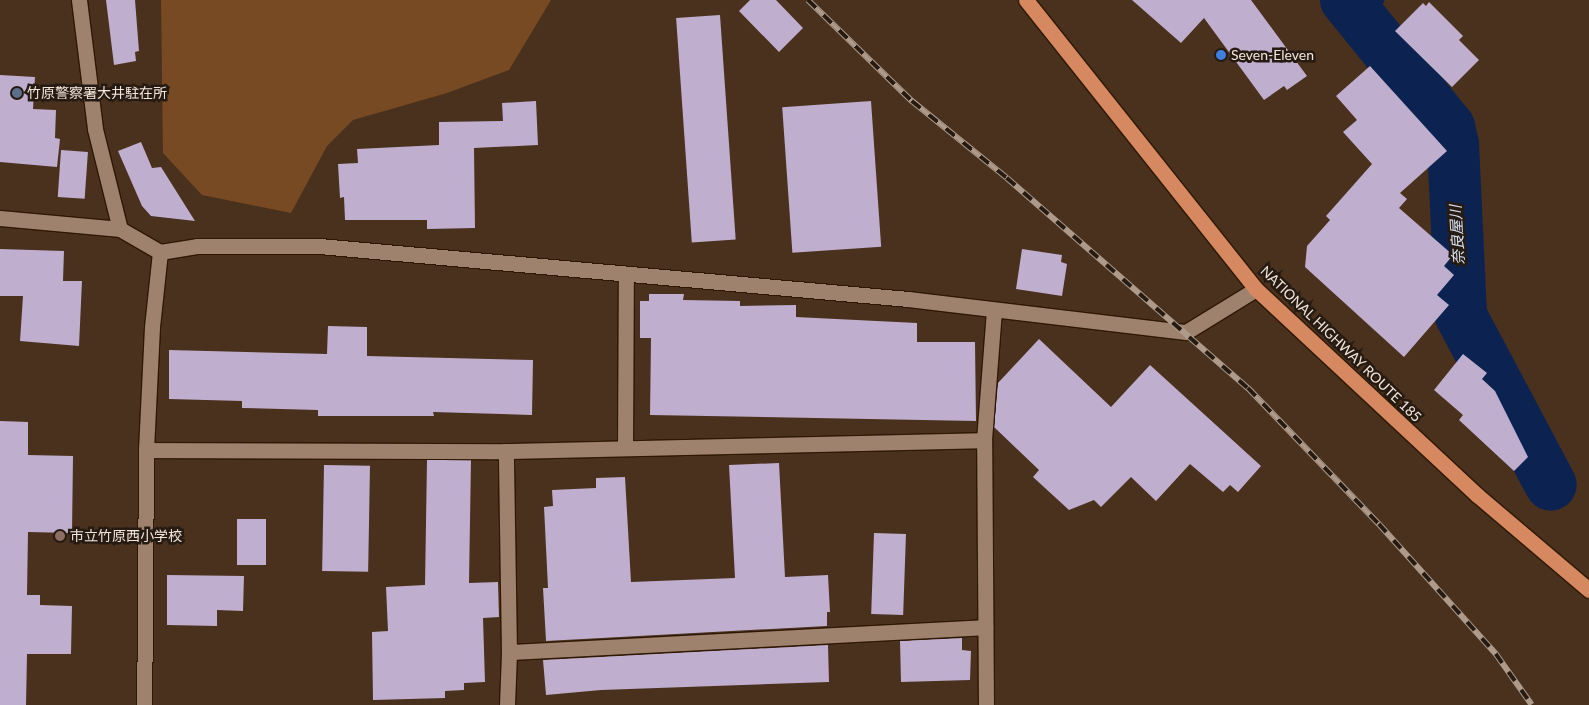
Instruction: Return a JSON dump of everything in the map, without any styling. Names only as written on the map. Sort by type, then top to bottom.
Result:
[{"type":"highway","name":"NATIONAL HIGHWAY ROUTE 185","points":[[1026,0],[1256,290],[1477,495],[1589,590]]},
{"type":"street","points":[[79,0],[95,129],[120,228]]},
{"type":"street","points":[[0,218],[120,228],[160,252],[197,246],[319,246],[908,299],[1186,332],[1256,290]]},
{"type":"street","points":[[144,705],[146,450],[152,327],[160,252]]},
{"type":"street","points":[[626,275],[626,447]]},
{"type":"street","points":[[986,705],[984,440],[994,310]]},
{"type":"street","points":[[146,450],[506,451],[984,440]]},
{"type":"street","points":[[506,451],[509,652],[507,705]]},
{"type":"street","points":[[509,652],[984,627]]},
{"type":"shaded area","points":[[161,0],[551,0],[509,70],[447,93],[353,120],[327,146],[291,213],[202,195],[163,153]]},
{"type":"building","points":[[106,0],[135,0],[139,51],[135,52],[136,61],[114,65]]},
{"type":"building","points":[[750,0],[776,0],[803,28],[779,52],[739,11]]},
{"type":"building","points":[[1132,0],[1251,0],[1307,76],[1287,90],[1284,86],[1264,100],[1204,18],[1181,43]]},
{"type":"building","points":[[1429,2],[1463,36],[1459,40],[1479,60],[1452,87],[1395,31],[1423,3],[1426,6]]},
{"type":"building","points":[[720,15],[736,239],[692,243],[676,18]]},
{"type":"building","points":[[1370,66],[1447,151],[1400,193],[1407,199],[1399,208],[1453,255],[1444,266],[1454,275],[1437,295],[1449,305],[1404,357],[1305,267],[1307,246],[1330,220],[1326,216],[1372,164],[1343,132],[1357,120],[1336,96]]},
{"type":"building","points":[[0,75],[35,77],[33,109],[56,110],[55,138],[60,139],[57,167],[0,162]]},
{"type":"building","points":[[536,101],[538,145],[474,148],[475,228],[427,229],[427,220],[345,220],[344,197],[340,198],[338,164],[358,163],[357,149],[439,145],[439,122],[503,121],[502,103]]},
{"type":"building","points":[[871,101],[881,247],[792,253],[782,107]]},
{"type":"building","points":[[141,142],[152,168],[161,167],[195,221],[151,216],[142,206],[118,151]]},
{"type":"building","points":[[61,150],[88,152],[85,199],[58,197]]},
{"type":"building","points":[[0,249],[64,251],[63,281],[82,281],[79,346],[20,341],[23,296],[0,296]]},
{"type":"building","points":[[1022,249],[1062,255],[1061,262],[1067,264],[1062,296],[1016,289]]},
{"type":"building","points":[[649,294],[684,294],[683,300],[740,301],[740,306],[796,305],[796,317],[917,323],[917,342],[975,342],[976,421],[650,415],[651,338],[640,338],[640,301],[649,301]]},
{"type":"building","points":[[328,326],[367,327],[367,356],[533,360],[532,415],[433,412],[434,416],[318,416],[318,410],[242,408],[242,401],[169,399],[169,350],[327,354]]},
{"type":"building","points":[[1039,339],[1111,407],[1150,365],[1261,466],[1238,492],[1230,485],[1223,492],[1190,464],[1156,501],[1131,477],[1101,507],[1094,500],[1069,510],[1033,477],[1039,470],[994,427],[998,383]]},
{"type":"building","points":[[1463,354],[1487,373],[1482,379],[1495,391],[1528,457],[1514,471],[1459,420],[1463,415],[1434,390]]},
{"type":"building","points":[[0,421],[28,422],[28,455],[73,456],[72,533],[28,532],[27,595],[40,595],[40,605],[72,606],[71,654],[27,654],[26,705],[0,705]]},
{"type":"building","points":[[427,460],[471,460],[469,583],[498,582],[499,617],[483,618],[485,682],[464,683],[464,690],[445,691],[445,698],[373,700],[372,632],[388,631],[386,587],[425,585]]},
{"type":"building","points":[[779,463],[785,577],[828,575],[830,612],[827,612],[827,626],[546,641],[543,588],[548,588],[544,507],[553,506],[552,490],[596,488],[596,478],[625,477],[631,582],[735,578],[729,465]]},
{"type":"building","points":[[324,465],[370,466],[368,572],[322,571]]},
{"type":"building","points":[[237,519],[266,519],[266,565],[237,565]]},
{"type":"building","points":[[874,533],[906,534],[903,615],[871,614]]},
{"type":"building","points":[[167,575],[244,576],[243,611],[217,610],[217,626],[167,625]]},
{"type":"building","points":[[962,638],[962,650],[971,651],[970,680],[901,682],[900,641]]},
{"type":"building","points":[[828,645],[829,682],[601,690],[546,695],[543,660]]},
{"type":"waterway","name":"奈良屋川","points":[[1346,0],[1449,127],[1453,144],[1461,316],[1551,485]]},
{"type":"waterway","points":[[1360,16],[1379,0]]},
{"type":"railway","points":[[808,0],[912,101],[1007,178],[1248,388],[1379,524],[1496,654],[1532,705]]},
{"type":"place","name":"Seven-Eleven","points":[[1221,55]]},
{"type":"place","name":"竹原警察署大井駐在所","points":[[17,93]]},
{"type":"place","name":"市立竹原西小学校","points":[[60,536]]}]
